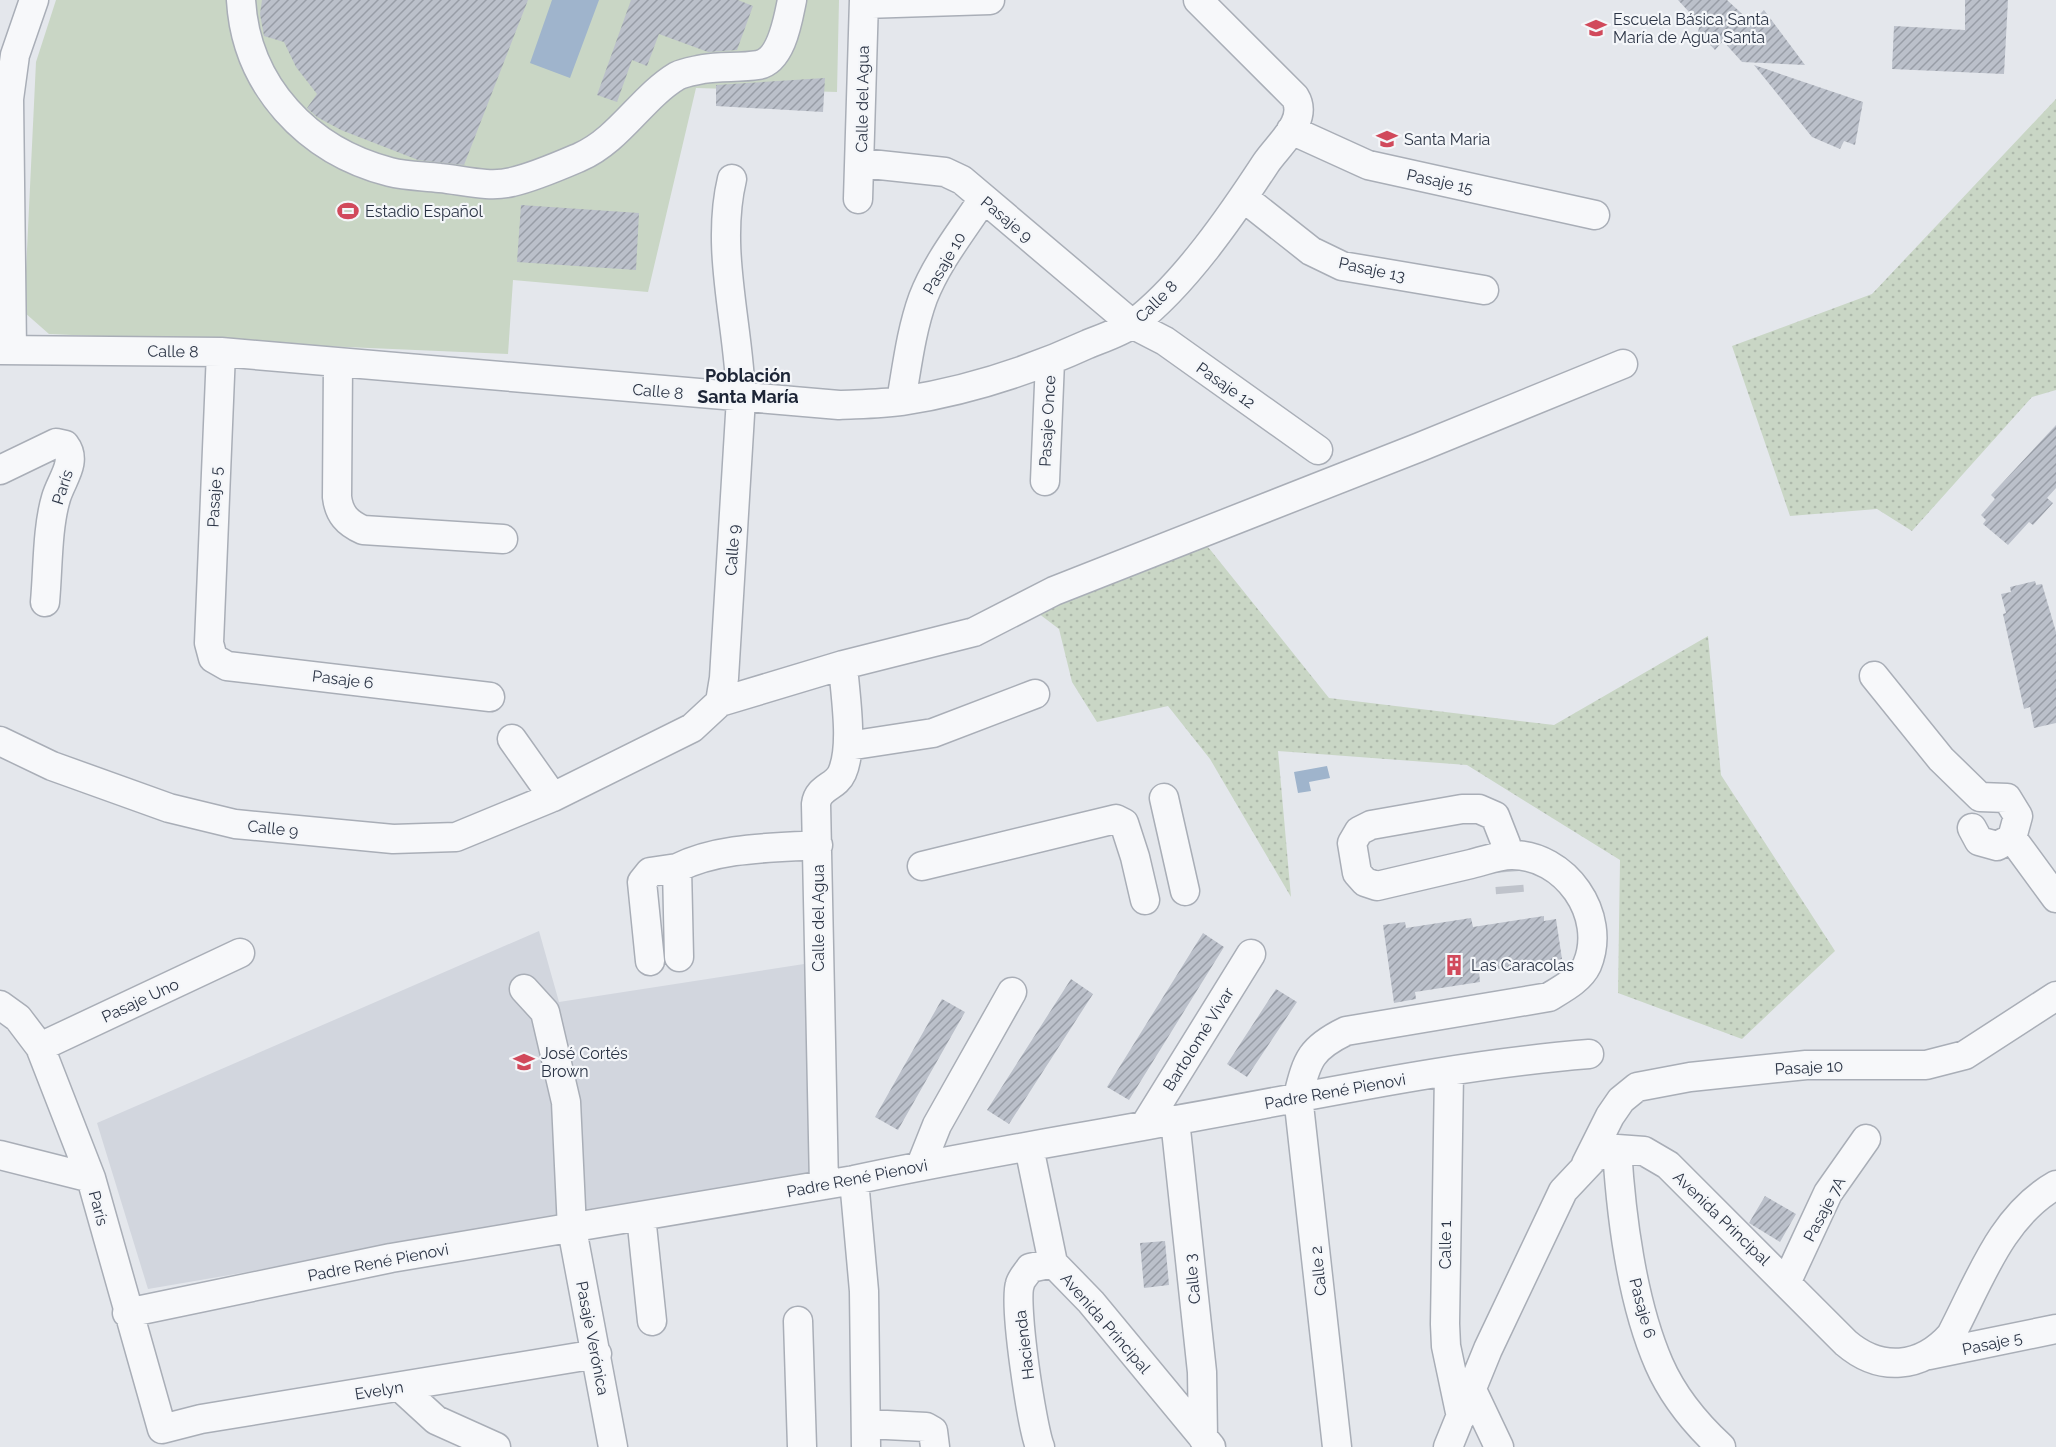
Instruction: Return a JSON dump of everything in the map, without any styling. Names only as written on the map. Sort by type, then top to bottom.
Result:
[{"type":"street","points":[[6,350],[4,100],[15,55],[34,0]]},
{"type":"street","points":[[241,0],[242,26],[264,83],[286,113],[321,142],[355,160],[391,173],[488,183],[510,183],[583,156],[615,132],[667,82],[682,73],[712,68],[760,65],[770,58],[778,44],[792,0]]},
{"type":"street","points":[[864,2],[990,0]]},
{"type":"street","points":[[1198,0],[1295,97],[1295,117]]},
{"type":"street","name":"Calle del Agua","points":[[858,199],[861,163],[864,2]]},
{"type":"street","name":"Calle 8","points":[[6,350],[221,352],[741,398],[839,405],[901,401],[969,387],[1050,361],[1132,324],[1165,294],[1244,198],[1295,117]]},
{"type":"street","name":"Pasaje 15","points":[[1295,117],[1368,165],[1595,215]]},
{"type":"street","name":"Pasaje 9","points":[[861,163],[945,172],[962,180],[1132,324]]},
{"type":"street","points":[[732,179],[725,208],[725,236],[740,366],[741,398]]},
{"type":"street","name":"Pasaje 13","points":[[1244,198],[1311,250],[1342,266],[1484,290]]},
{"type":"street","name":"Pasaje 10","points":[[901,401],[912,339],[923,297],[938,266],[984,199]]},
{"type":"street","name":"Pasaje 12","points":[[1132,324],[1165,341],[1318,450]]},
{"type":"street","name":"Pasaje 5","points":[[209,643],[221,352]]},
{"type":"street","name":"Pasaje Once","points":[[1045,481],[1050,361]]},
{"type":"street","name":"Calle 9","points":[[0,741],[52,766],[169,808],[235,824],[393,839],[456,837],[553,797],[692,728],[720,702],[843,665],[974,632],[1054,591],[1420,447],[1623,363]]},
{"type":"street","points":[[338,364],[337,497],[339,509],[344,518],[363,530],[503,539]]},
{"type":"street","name":"Calle 9","points":[[720,702],[724,678],[741,398]]},
{"type":"street","name":"París","points":[[0,470],[56,443],[65,445],[70,452],[70,463],[56,498],[45,602]]},
{"type":"street","name":"Pasaje 6","points":[[209,643],[213,658],[227,666],[490,697]]},
{"type":"street","name":"Calle del Agua","points":[[824,1185],[817,969],[817,797],[842,775],[848,746],[843,665]]},
{"type":"street","points":[[1874,676],[1941,759],[1980,797],[2007,798],[2018,816],[2012,838],[1997,846],[1979,841],[1972,828]]},
{"type":"street","points":[[848,746],[933,732],[1035,694]]},
{"type":"street","points":[[512,739],[553,797]]},
{"type":"street","points":[[1164,798],[1185,891]]},
{"type":"street","points":[[1298,1096],[1304,1070],[1312,1054],[1324,1041],[1346,1031],[1549,998],[1572,983],[1586,966],[1593,934],[1581,893],[1560,870],[1538,859],[1511,855],[1377,886],[1365,882],[1357,873],[1352,843],[1359,831],[1371,825],[1462,809],[1479,809],[1495,816],[1506,844]]},
{"type":"street","points":[[922,866],[1116,819],[1124,823],[1145,900]]},
{"type":"street","points":[[2012,838],[2056,898]]},
{"type":"street","points":[[650,961],[642,882],[650,872],[677,868],[696,858],[818,845]]},
{"type":"street","points":[[677,868],[679,957]]},
{"type":"street","name":"Pasaje Uno","points":[[40,1047],[240,953]]},
{"type":"street","name":"Bartolomé Vivar","points":[[1145,1125],[1251,954]]},
{"type":"street","name":"Pasaje Verónica","points":[[524,989],[545,1012],[566,1102],[572,1228],[613,1447]]},
{"type":"street","points":[[921,1165],[937,1125],[1012,992]]},
{"type":"street","name":"Pasaje 10","points":[[1586,1164],[1610,1116],[1622,1100],[1637,1087],[1690,1077],[1806,1065],[1926,1065],[1965,1055],[2056,996]]},
{"type":"street","name":"París","points":[[0,1005],[18,1018],[40,1047],[91,1178],[127,1312],[162,1429]]},
{"type":"street","name":"Padre René Pienovi","points":[[127,1312],[391,1258],[854,1180],[921,1165],[1298,1096],[1449,1072],[1589,1054]]},
{"type":"street","name":"Calle 1","points":[[1449,1072],[1445,1324],[1446,1346],[1461,1417]]},
{"type":"street","name":"Calle 2","points":[[1298,1096],[1337,1447]]},
{"type":"street","name":"Calle 3","points":[[1175,1120],[1202,1372],[1207,1443]]},
{"type":"street","name":"Pasaje 7A","points":[[1787,1281],[1828,1193],[1866,1139]]},
{"type":"street","name":"Avenida Principal","points":[[1029,1147],[1053,1263],[1091,1302],[1207,1443]]},
{"type":"street","points":[[1448,1447],[1517,1286],[1563,1191],[1586,1164],[1605,1152],[1617,1149]]},
{"type":"street","name":"Pasaje 6","points":[[1617,1149],[1621,1213],[1639,1298],[1658,1362],[1687,1411],[1721,1447]]},
{"type":"street","name":"Avenida Principal","points":[[1617,1149],[1644,1151],[1668,1165],[1857,1352],[1870,1359],[1893,1364],[1915,1361],[1929,1356]]},
{"type":"street","points":[[0,1155],[91,1178]]},
{"type":"street","points":[[854,1180],[864,1291],[867,1436],[926,1427],[933,1431],[935,1447]]},
{"type":"street","points":[[1929,1356],[1951,1335],[2009,1225],[2036,1198],[2056,1185]]},
{"type":"street","points":[[641,1216],[652,1321]]},
{"type":"street","name":"Hacienda","points":[[1040,1447],[1018,1307],[1020,1283],[1030,1268],[1053,1263]]},
{"type":"street","points":[[798,1321],[802,1447]]},
{"type":"street","name":"Pasaje 5","points":[[1929,1356],[2056,1329]]},
{"type":"street","name":"Evelyn","points":[[162,1429],[201,1419],[597,1354]]},
{"type":"street","points":[[400,1387],[436,1420],[496,1447]]},
{"type":"street","points":[[1472,1390],[1499,1447]]},
{"type":"shaded area","name":"José Cortés Brown","points":[[539,931],[559,1002],[804,964],[821,1173],[148,1289],[97,1123]]},
{"type":"green space","name":"Estadio Español","points":[[56,0],[839,0],[837,92],[696,88],[648,292],[513,280],[508,354],[49,334],[24,312],[36,62]]},
{"type":"green space","points":[[2056,99],[2056,390],[2032,397],[1912,531],[1877,509],[1790,516],[1732,346],[1872,294]]},
{"type":"green space","points":[[1204,542],[1329,698],[1554,725],[1708,636],[1721,775],[1835,951],[1742,1039],[1618,993],[1620,860],[1467,765],[1278,751],[1291,897],[1210,759],[1168,706],[1097,722],[1072,682],[1059,629],[1030,607]]},
{"type":"water","points":[[552,0],[599,0],[570,78],[530,63]]},
{"type":"water","points":[[1327,766],[1330,778],[1309,782],[1311,791],[1298,793],[1294,772]]},
{"type":"building","points":[[262,0],[528,0],[464,165],[418,160],[341,130],[317,117],[307,108],[317,94],[296,67],[284,42],[264,36],[260,14]]},
{"type":"building","points":[[631,0],[738,0],[753,6],[737,50],[708,52],[659,34],[647,66],[632,60],[617,102],[597,95]]},
{"type":"building","points":[[1678,0],[1727,0],[1752,23],[1764,10],[1805,65],[1742,62],[1723,41],[1715,50],[1698,32],[1700,24]]},
{"type":"building","points":[[1965,0],[2008,0],[2004,74],[1892,69],[1894,26],[1965,30]]},
{"type":"building","points":[[1754,65],[1863,102],[1855,145],[1844,141],[1840,149],[1812,137]]},
{"type":"building","points":[[825,78],[823,112],[716,106],[716,85]]},
{"type":"building","points":[[521,205],[639,213],[636,270],[517,262]]},
{"type":"building","points":[[2056,425],[2056,488],[2047,498],[2053,503],[2033,525],[2029,522],[2008,545],[1983,524],[1986,520],[1981,515],[1995,499],[1991,495]]},
{"type":"building","points":[[2035,581],[2036,585],[2042,584],[2056,632],[2056,723],[2034,728],[2030,707],[2024,709],[2003,614],[2006,613],[2001,594],[2011,592],[2010,587]]},
{"type":"building","name":"Las Caracolas","points":[[1544,916],[1544,921],[1556,919],[1562,959],[1479,972],[1480,982],[1415,992],[1416,999],[1394,1003],[1383,925],[1405,922],[1406,928],[1471,918],[1473,927]]},
{"type":"building","points":[[1203,933],[1224,947],[1129,1100],[1107,1087]]},
{"type":"building","points":[[1071,979],[1093,994],[1009,1124],[987,1110]]},
{"type":"building","points":[[1276,989],[1297,1002],[1247,1077],[1227,1064]]},
{"type":"building","points":[[942,999],[965,1012],[898,1130],[875,1117]]},
{"type":"building","points":[[1765,1196],[1796,1214],[1780,1242],[1749,1223]]},
{"type":"building","points":[[1165,1241],[1169,1285],[1144,1288],[1140,1243]]},
{"type":"tunnel","points":[[1506,844],[1510,893]]},
{"type":"place","name":"Escuela Básica Santa María de Agua Santa","points":[[1596,28]]},
{"type":"place","name":"Santa Maria","points":[[1387,139]]},
{"type":"place","name":"Estadio Español","points":[[348,211]]},
{"type":"place","name":"Las Caracolas","points":[[1454,965]]},
{"type":"place","name":"José Cortés Brown","points":[[524,1062]]},
{"type":"district","name":"Población Santa María","points":[[748,386]]}]
